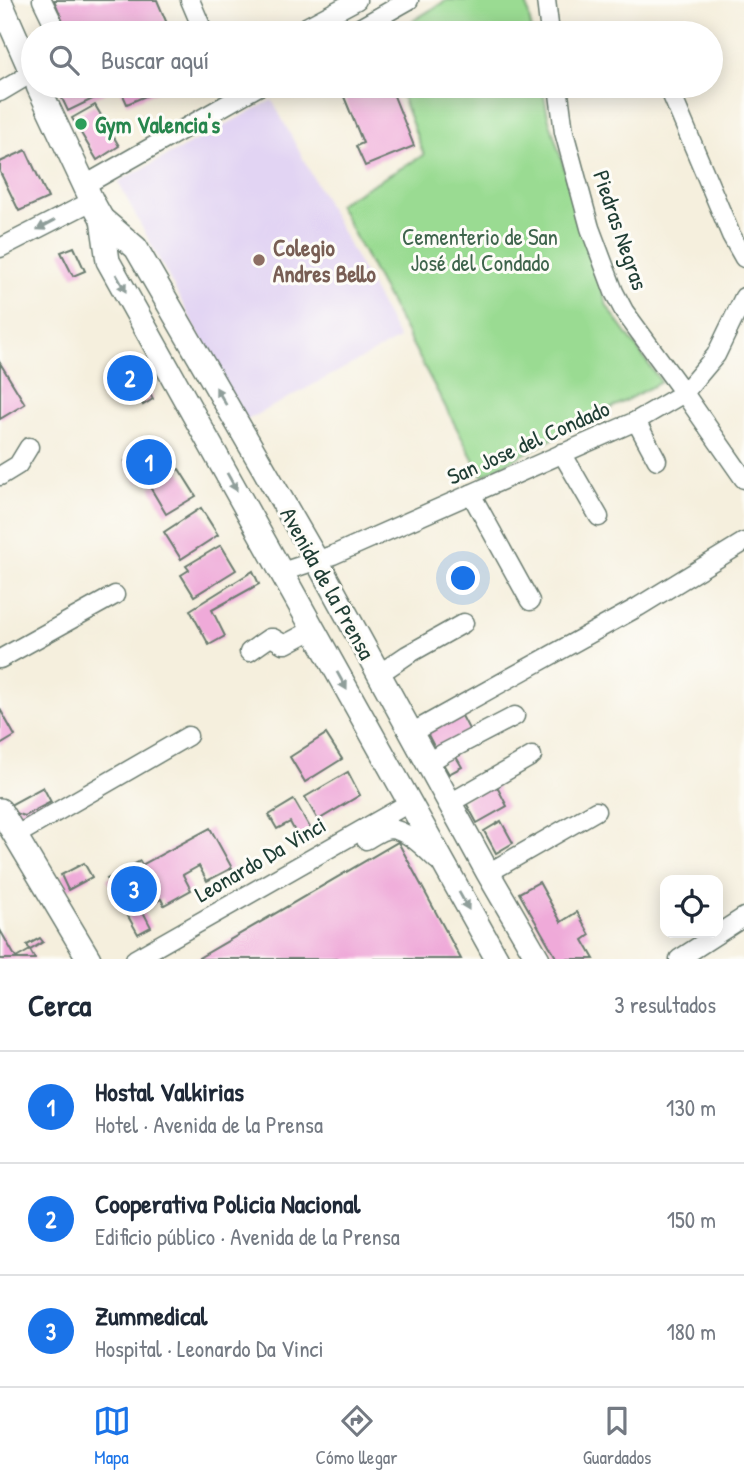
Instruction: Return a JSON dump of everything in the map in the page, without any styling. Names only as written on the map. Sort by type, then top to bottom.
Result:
[{"type":"main road","name":"Avenida de la Prensa","points":[[0,1],[21,49]]},
{"type":"main road","name":"Avenida de la Prensa","points":[[44,98],[93,202],[108,261],[497,959]]},
{"type":"main road","name":"Avenida de la Prensa","points":[[93,202],[136,248],[317,562],[538,959]]},
{"type":"main road","points":[[0,810],[89,959]]},
{"type":"street","points":[[43,0],[53,21]]},
{"type":"street","points":[[190,0],[199,21]]},
{"type":"street","points":[[318,21],[357,0]]},
{"type":"street","points":[[368,21],[391,5],[409,0]]},
{"type":"street","points":[[546,0],[549,21]]},
{"type":"street","points":[[0,92],[21,83]]},
{"type":"street","points":[[0,248],[93,202],[242,98]]},
{"type":"street","name":"Piedras Negras","points":[[560,98],[564,132],[590,228],[614,292],[624,311],[744,479]]},
{"type":"street","points":[[673,98],[731,235],[744,258]]},
{"type":"street","name":"San Jose del Condado","points":[[282,572],[317,562],[636,421],[684,393],[716,355],[744,297]]},
{"type":"street","points":[[636,421],[657,460]]},
{"type":"street","points":[[0,476],[18,466],[29,447]]},
{"type":"street","points":[[562,453],[599,517]]},
{"type":"street","points":[[471,494],[530,601]]},
{"type":"street","points":[[411,733],[638,607],[744,542]]},
{"type":"street","points":[[0,659],[115,595]]},
{"type":"street","points":[[379,674],[464,623]]},
{"type":"street","points":[[249,652],[269,638],[286,644],[314,629]]},
{"type":"street","points":[[428,763],[515,716]]},
{"type":"street","points":[[15,836],[188,736]]},
{"type":"street","points":[[450,803],[533,756]]},
{"type":"street","name":"Leonardo Da Vinci","points":[[135,959],[410,803]]},
{"type":"street","points":[[488,873],[596,811]]},
{"type":"street","points":[[321,852],[341,855],[382,831],[391,829],[415,840],[444,866]]},
{"type":"street","points":[[679,959],[744,917]]},
{"type":"shaded area","name":"Colegio Andres Bello","points":[[272,100],[399,339],[245,421],[118,182]]},
{"type":"green space","points":[[447,0],[526,0],[530,21],[413,21]]},
{"type":"green space","name":"Cementerio de San José del Condado","points":[[403,98],[544,98],[607,306],[661,382],[482,476],[338,204],[424,155]]},
{"type":"building","points":[[54,0],[157,0],[166,21],[63,21]]},
{"type":"building","points":[[62,98],[95,98],[68,111]]},
{"type":"building","points":[[124,98],[141,98],[127,104]]},
{"type":"building","points":[[345,98],[395,98],[414,146],[365,166],[356,146],[363,143]]},
{"type":"building","points":[[95,105],[119,146],[97,160],[72,118]]},
{"type":"building","points":[[26,150],[48,198],[19,211],[0,172],[0,162]]},
{"type":"building","points":[[74,247],[85,271],[73,276],[61,252]]},
{"type":"building","points":[[130,357],[153,399],[143,405],[138,395],[130,399],[112,367]]},
{"type":"building","points":[[0,363],[25,404],[0,419]]},
{"type":"building","points":[[161,440],[174,463],[138,483],[125,461]]},
{"type":"building","points":[[179,469],[196,496],[166,514],[150,487]]},
{"type":"building","points":[[201,508],[218,535],[181,559],[164,532]]},
{"type":"building","points":[[221,545],[236,570],[194,596],[181,575],[189,570],[186,566]]},
{"type":"building","points":[[253,571],[259,584],[212,610],[225,636],[209,645],[190,610]]},
{"type":"building","points":[[0,709],[15,736],[0,745]]},
{"type":"building","points":[[460,712],[471,733],[437,752],[426,731]]},
{"type":"building","points":[[326,734],[342,759],[305,782],[290,757]]},
{"type":"building","points":[[455,755],[462,767],[449,774],[442,762]]},
{"type":"building","points":[[348,772],[360,795],[318,820],[305,797]]},
{"type":"building","points":[[495,783],[507,806],[477,823],[464,799]]},
{"type":"building","points":[[43,787],[51,802],[24,816],[15,813],[10,805]]},
{"type":"building","points":[[294,800],[313,833],[300,841],[290,822],[277,829],[269,815]]},
{"type":"building","points":[[501,821],[513,843],[496,853],[484,831]]},
{"type":"building","points":[[210,828],[232,868],[207,881],[199,866],[183,875],[191,890],[164,905],[161,899],[142,910],[151,927],[138,934],[107,879],[140,861],[142,865]]},
{"type":"building","points":[[398,842],[461,959],[197,959]]},
{"type":"building","points":[[84,863],[92,877],[68,890],[61,875]]},
{"type":"building","points":[[539,882],[561,922],[577,912],[590,935],[583,940],[594,959],[557,959],[519,893]]},
{"type":"building","points":[[0,930],[16,958],[30,950],[35,959],[0,959]]},
{"type":"building","points":[[40,938],[43,942],[30,950],[27,945]]},
{"type":"place","name":"Gym Valencia's","points":[[81,124]]},
{"type":"place","name":"Colegio Andres Bello","points":[[259,260]]},
{"type":"place","name":"Cooperativa Policia Nacional","points":[[130,378]]},
{"type":"place","name":"Hostal Valkirias","points":[[149,462]]},
{"type":"place","name":"Zummedical","points":[[134,889]]}]
